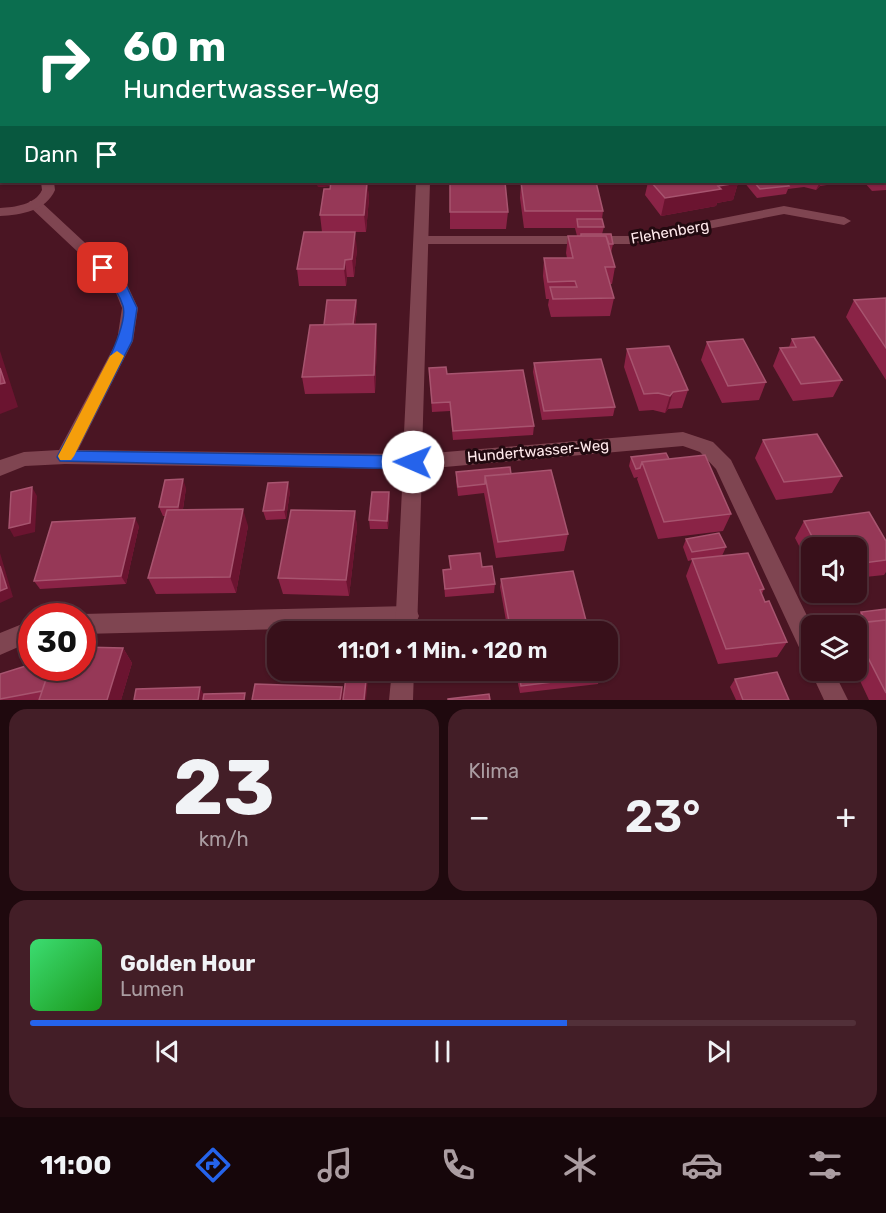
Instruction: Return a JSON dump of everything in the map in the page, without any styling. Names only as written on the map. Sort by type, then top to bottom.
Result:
[{"type":"street","points":[[0,212],[16,211],[35,204],[47,193],[49,188],[47,183]]},
{"type":"street","points":[[407,621],[423,183]]},
{"type":"street","points":[[35,204],[120,284],[130,308],[125,341],[65,457]]},
{"type":"street","name":"Flehenberg","points":[[422,240],[632,240],[784,210],[844,221]]},
{"type":"street","name":"Hundertwasser-Weg","points":[[0,468],[24,459],[65,457],[413,462],[683,439],[702,443],[717,453],[801,627]]},
{"type":"street","points":[[96,624],[267,624]]},
{"type":"street","points":[[0,644],[18,636]]},
{"type":"street","points":[[401,700],[402,681]]},
{"type":"street","points":[[826,681],[836,700]]},
{"type":"building","points":[[331,183],[367,183],[364,215],[320,215],[324,189],[330,189]]},
{"type":"building","points":[[450,183],[505,183],[508,212],[450,212]]},
{"type":"building","points":[[521,183],[596,183],[603,211],[525,211]]},
{"type":"building","points":[[652,183],[738,183],[718,186],[721,189],[665,198]]},
{"type":"building","points":[[755,183],[787,183],[789,186],[760,189]]},
{"type":"building","points":[[577,219],[602,219],[604,227],[578,227]]},
{"type":"building","points":[[304,232],[355,232],[352,259],[345,260],[344,269],[297,269]]},
{"type":"building","points":[[581,234],[611,234],[613,244],[609,244],[606,236],[581,236]]},
{"type":"building","points":[[568,236],[606,236],[615,267],[605,267],[614,298],[553,299],[550,287],[577,287],[575,281],[548,282],[544,258],[573,258]]},
{"type":"building","points":[[886,298],[886,348],[854,300]]},
{"type":"building","points":[[327,300],[356,300],[353,324],[324,325]]},
{"type":"building","points":[[376,324],[374,375],[302,377],[310,325]]},
{"type":"building","points":[[814,337],[842,380],[801,384],[780,348],[796,347],[792,339]]},
{"type":"building","points":[[743,339],[766,382],[728,386],[707,342]]},
{"type":"building","points":[[669,346],[688,390],[673,392],[670,396],[658,393],[644,394],[627,349]]},
{"type":"building","points":[[601,359],[615,407],[544,411],[534,363]]},
{"type":"building","points":[[446,367],[447,374],[523,370],[534,426],[453,431],[450,402],[432,403],[429,368]]},
{"type":"building","points":[[0,368],[5,383],[0,384]]},
{"type":"building","points":[[817,434],[842,476],[784,482],[763,440]]},
{"type":"building","points":[[666,453],[669,459],[642,462],[640,468],[636,469],[631,457]]},
{"type":"building","points":[[705,455],[731,514],[664,522],[642,462]]},
{"type":"building","points":[[510,467],[511,474],[485,476],[485,484],[458,487],[456,472]]},
{"type":"building","points":[[551,470],[568,534],[498,542],[485,476]]},
{"type":"building","points":[[183,479],[178,507],[159,507],[165,480]]},
{"type":"building","points":[[288,482],[284,510],[263,511],[268,483]]},
{"type":"building","points":[[32,487],[30,523],[9,528],[11,492]]},
{"type":"building","points":[[372,492],[389,492],[387,521],[369,520]]},
{"type":"building","points":[[243,509],[230,577],[148,578],[167,510]]},
{"type":"building","points":[[291,510],[355,511],[346,580],[278,578]]},
{"type":"building","points":[[869,512],[886,541],[886,560],[867,563],[867,537],[812,537],[804,521]]},
{"type":"building","points":[[135,518],[121,576],[34,581],[52,522]]},
{"type":"building","points":[[719,533],[726,547],[692,552],[686,539]]},
{"type":"building","points":[[480,553],[482,567],[492,566],[495,584],[445,589],[443,570],[451,569],[449,556]]},
{"type":"building","points":[[748,553],[764,589],[760,590],[765,602],[769,601],[787,642],[726,649],[692,559]]},
{"type":"building","points":[[0,566],[7,588],[0,591]]},
{"type":"building","points":[[573,571],[586,621],[509,621],[501,579]]},
{"type":"building","points":[[886,609],[886,620],[867,622],[867,615],[862,615],[861,612]]},
{"type":"building","points":[[886,620],[886,693],[867,656],[867,622]]},
{"type":"building","points":[[96,647],[123,648],[107,700],[39,700],[46,681],[96,681]]},
{"type":"building","points":[[18,668],[18,681],[45,681],[42,691],[0,699],[0,674]]},
{"type":"building","points":[[777,672],[789,700],[743,700],[735,679]]},
{"type":"building","points":[[346,681],[366,681],[364,700],[343,700]]},
{"type":"building","points":[[520,681],[560,681],[521,686]]},
{"type":"building","points":[[255,684],[342,687],[340,700],[252,700]]},
{"type":"building","points":[[200,687],[198,700],[134,700],[136,689]]},
{"type":"building","points":[[245,693],[244,700],[203,700],[204,694]]},
{"type":"building","points":[[489,694],[490,700],[448,700],[448,699]]},
{"type":"slow traffic","points":[[66,456],[117,356]]},
{"type":"route","points":[[103,268],[120,284],[130,308],[125,341],[65,457],[413,462]]}]
